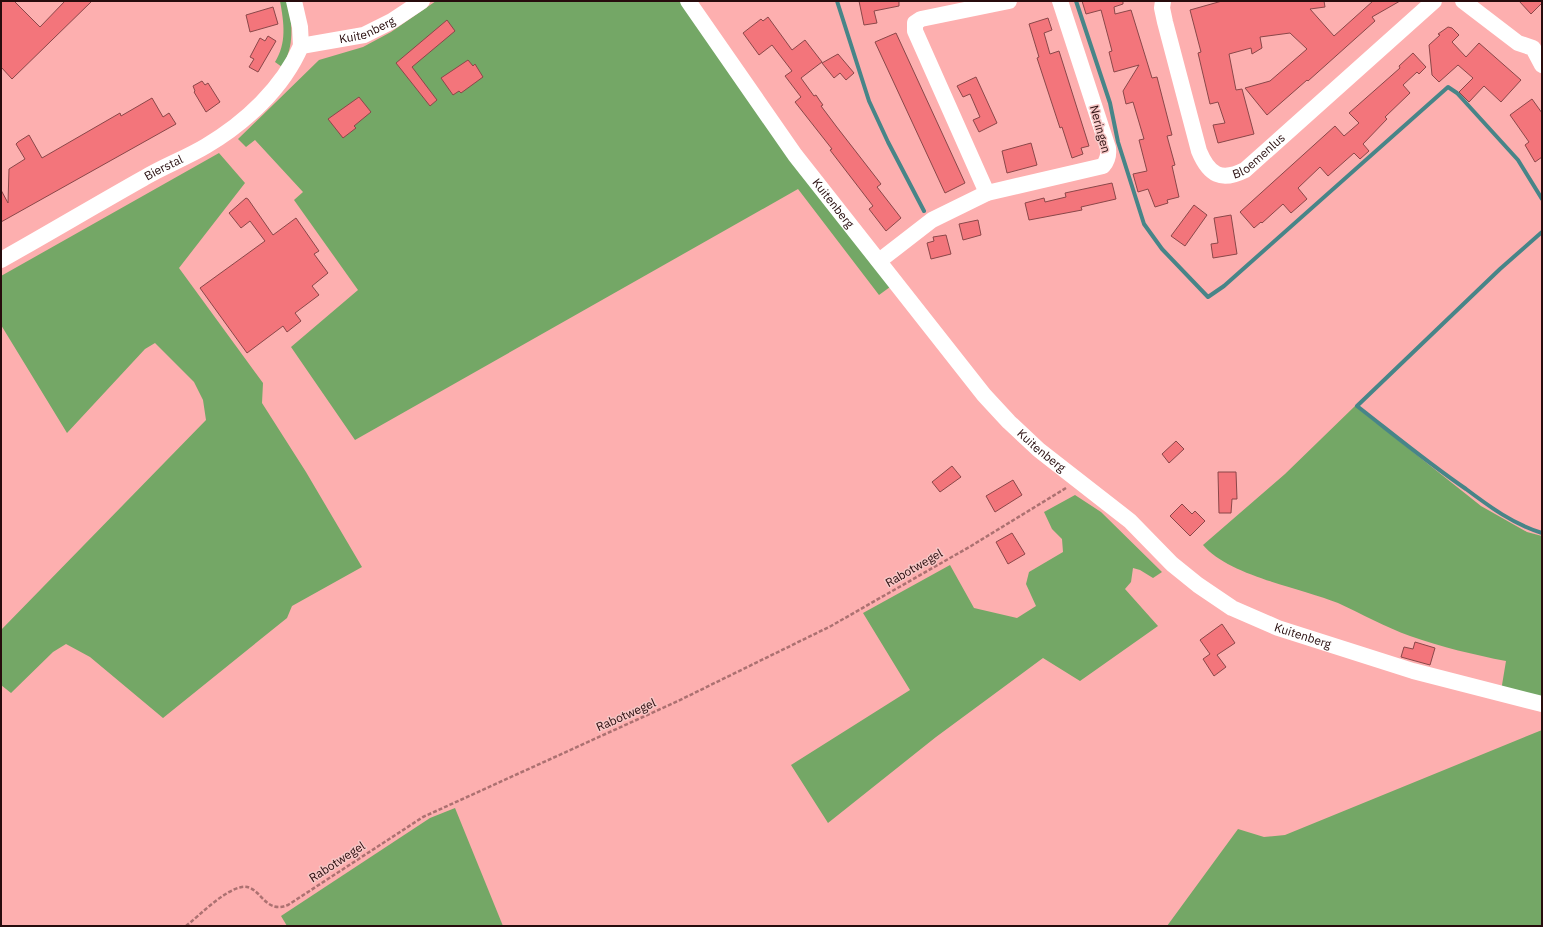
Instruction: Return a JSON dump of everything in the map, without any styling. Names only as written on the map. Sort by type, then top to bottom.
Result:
[{"type":"street","points":[[294,1],[300,27],[301,46]]},
{"type":"street","name":"Kuitenberg","points":[[301,46],[364,35],[392,21],[422,1]]},
{"type":"street","name":"Kuitenberg","points":[[688,1],[795,155],[952,355],[1004,416],[1039,450],[1130,521],[1172,564],[1198,585],[1232,608],[1278,628],[1413,671],[1542,704]]},
{"type":"street","points":[[987,193],[915,31],[915,23],[921,19],[1009,1]]},
{"type":"street","name":"Neringen","points":[[879,261],[932,220],[987,193],[1103,166],[1107,162],[1109,154],[1108,148],[1060,1]]},
{"type":"street","name":"Bloemenlus","points":[[1163,1],[1162,8],[1165,22],[1199,151],[1204,164],[1214,174],[1226,176],[1235,175],[1245,170],[1434,1]]},
{"type":"street","points":[[1464,1],[1518,43],[1537,43],[1542,65]]},
{"type":"street","name":"Bierstal","points":[[1,260],[151,174],[206,146],[228,131],[256,108],[272,91],[295,59],[301,46]]},
{"type":"path","name":"Rabotwegel","points":[[186,926],[236,888],[244,887],[251,889],[269,905],[275,908],[288,905],[423,817],[678,701],[831,626],[971,546],[1079,481]]},
{"type":"green space","points":[[280,1],[288,1],[291,18],[291,43],[282,67],[275,62],[279,55],[284,33]]},
{"type":"green space","points":[[436,1],[681,1],[890,287],[879,295],[798,189],[355,440],[291,347],[358,290],[294,200],[303,192],[255,140],[246,147],[238,139],[319,60],[363,47],[391,32]]},
{"type":"green space","points":[[219,153],[245,183],[179,268],[263,383],[262,403],[306,472],[362,567],[292,606],[287,618],[163,718],[90,657],[66,644],[53,652],[11,693],[1,685],[1,630],[206,420],[203,400],[194,382],[155,343],[145,349],[67,433],[1,325],[1,276]]},
{"type":"green space","points":[[1355,406],[1481,506],[1527,532],[1542,536],[1542,701],[1501,691],[1506,661],[1446,647],[1401,632],[1323,597],[1247,573],[1215,556],[1203,545],[1285,474]]},
{"type":"green space","points":[[1075,495],[1101,512],[1162,572],[1153,578],[1140,570],[1133,568],[1131,582],[1125,589],[1158,626],[1080,681],[1043,658],[936,737],[828,823],[791,765],[910,690],[863,613],[950,565],[974,608],[1017,618],[1036,606],[1026,584],[1029,572],[1063,552],[1062,539],[1052,529],[1044,512]]},
{"type":"green space","points":[[1542,730],[1542,926],[1167,926],[1238,829],[1264,837],[1285,835]]},
{"type":"green space","points":[[455,808],[503,926],[287,926],[281,916],[430,818]]},
{"type":"building","points":[[1,1],[14,1],[40,27],[65,1],[92,1],[12,79],[1,67]]},
{"type":"building","points":[[859,1],[899,1],[899,6],[874,11],[877,23],[864,25]]},
{"type":"building","points":[[1082,1],[1123,1],[1123,4],[1114,7],[1115,14],[1131,10],[1152,78],[1157,77],[1172,135],[1167,136],[1175,165],[1172,166],[1179,197],[1167,200],[1168,203],[1155,207],[1148,189],[1138,192],[1133,174],[1147,171],[1139,140],[1144,139],[1133,102],[1126,104],[1123,91],[1139,65],[1114,72],[1109,52],[1112,51],[1101,10],[1086,14]]},
{"type":"building","points":[[1222,1],[1324,1],[1325,7],[1310,9],[1334,36],[1373,1],[1400,1],[1372,17],[1375,21],[1308,81],[1307,80],[1267,115],[1245,88],[1270,81],[1307,49],[1290,33],[1260,37],[1262,48],[1252,54],[1251,48],[1229,54],[1236,90],[1242,89],[1254,134],[1218,143],[1213,125],[1225,123],[1218,102],[1210,104],[1198,53],[1201,52],[1190,10]]},
{"type":"building","points":[[1519,1],[1542,1],[1542,3],[1531,14]]},
{"type":"building","points":[[273,7],[278,24],[250,32],[246,15]]},
{"type":"building","points":[[768,17],[792,50],[805,40],[822,62],[801,78],[814,96],[816,95],[823,105],[821,106],[881,184],[877,187],[901,218],[886,231],[869,209],[873,206],[830,150],[832,149],[795,102],[801,97],[785,76],[792,71],[772,45],[759,55],[743,33],[761,19],[763,21]]},
{"type":"building","points":[[1048,18],[1052,30],[1044,33],[1050,54],[1059,51],[1089,146],[1081,148],[1083,154],[1072,158],[1062,127],[1060,128],[1037,58],[1039,57],[1029,24]]},
{"type":"building","points":[[447,20],[455,31],[412,67],[437,100],[430,106],[396,63]]},
{"type":"building","points":[[1448,27],[1452,28],[1459,35],[1452,42],[1466,57],[1479,43],[1521,80],[1501,102],[1484,86],[1469,102],[1459,92],[1473,78],[1458,65],[1439,82],[1432,75],[1429,45],[1440,35],[1438,34]]},
{"type":"building","points":[[896,33],[965,183],[945,193],[875,42]]},
{"type":"building","points":[[268,36],[276,41],[258,72],[249,67],[254,59],[250,57],[260,38],[265,41]]},
{"type":"building","points":[[1413,53],[1426,67],[1419,74],[1417,72],[1403,85],[1410,93],[1385,117],[1387,119],[1363,144],[1369,151],[1360,159],[1354,153],[1328,176],[1320,167],[1298,188],[1307,199],[1291,213],[1283,204],[1262,223],[1261,222],[1254,228],[1240,212],[1335,126],[1344,136],[1359,123],[1349,113],[1400,68],[1399,66]]},
{"type":"building","points":[[838,54],[854,73],[846,80],[840,73],[834,78],[822,63]]},
{"type":"building","points":[[468,60],[473,66],[475,64],[483,77],[461,93],[459,91],[453,95],[441,78]]},
{"type":"building","points":[[976,77],[997,123],[979,132],[973,120],[980,117],[970,94],[963,97],[957,86]]},
{"type":"building","points":[[202,81],[205,85],[208,83],[220,102],[206,112],[194,92],[193,86]]},
{"type":"building","points":[[359,97],[371,112],[354,126],[356,128],[343,138],[328,119]]},
{"type":"building","points":[[152,98],[163,117],[169,113],[176,124],[1,222],[1,190],[8,203],[9,169],[25,159],[16,144],[18,142],[29,135],[42,158],[120,113],[121,116]]},
{"type":"building","points":[[1532,99],[1542,113],[1542,157],[1535,162],[1525,145],[1529,142],[1510,115]]},
{"type":"building","points":[[1031,143],[1037,165],[1007,173],[1002,151]]},
{"type":"building","points":[[1112,183],[1116,199],[1081,207],[1082,210],[1029,220],[1025,203],[1044,198],[1045,202],[1066,197],[1065,193]]},
{"type":"building","points":[[246,198],[273,235],[296,218],[319,251],[314,254],[328,273],[312,286],[319,295],[295,313],[301,321],[287,332],[283,326],[247,353],[200,288],[265,241],[250,221],[241,228],[229,213]]},
{"type":"building","points":[[1194,205],[1207,215],[1185,246],[1171,236]]},
{"type":"building","points":[[1231,215],[1237,254],[1213,258],[1211,244],[1218,243],[1214,218]]},
{"type":"building","points":[[978,220],[981,235],[963,240],[959,224]]},
{"type":"building","points":[[946,235],[951,254],[931,259],[927,243],[934,241],[933,237]]},
{"type":"building","points":[[1176,441],[1184,449],[1169,463],[1162,454]]},
{"type":"building","points":[[952,466],[961,477],[940,492],[932,482]]},
{"type":"building","points":[[1218,472],[1236,472],[1237,499],[1232,499],[1231,513],[1219,513]]},
{"type":"building","points":[[1013,480],[1022,495],[995,512],[986,496]]},
{"type":"building","points":[[1182,504],[1192,514],[1195,511],[1205,521],[1190,536],[1170,516]]},
{"type":"building","points":[[1012,533],[1025,554],[1008,564],[996,542]]},
{"type":"building","points":[[1222,624],[1235,643],[1217,655],[1226,667],[1214,676],[1203,659],[1210,654],[1200,640]]},
{"type":"building","points":[[1415,642],[1435,648],[1430,665],[1401,657],[1404,647],[1413,649]]},
{"type":"waterway","points":[[837,1],[869,101],[888,142],[924,211]]},
{"type":"waterway","points":[[1076,1],[1110,103],[1118,142],[1144,224],[1162,249],[1208,297],[1224,286],[1448,87],[1457,93],[1518,160],[1542,199]]},
{"type":"waterway","points":[[1542,232],[1500,269],[1357,406],[1424,459],[1493,508],[1521,525],[1542,533]]}]
